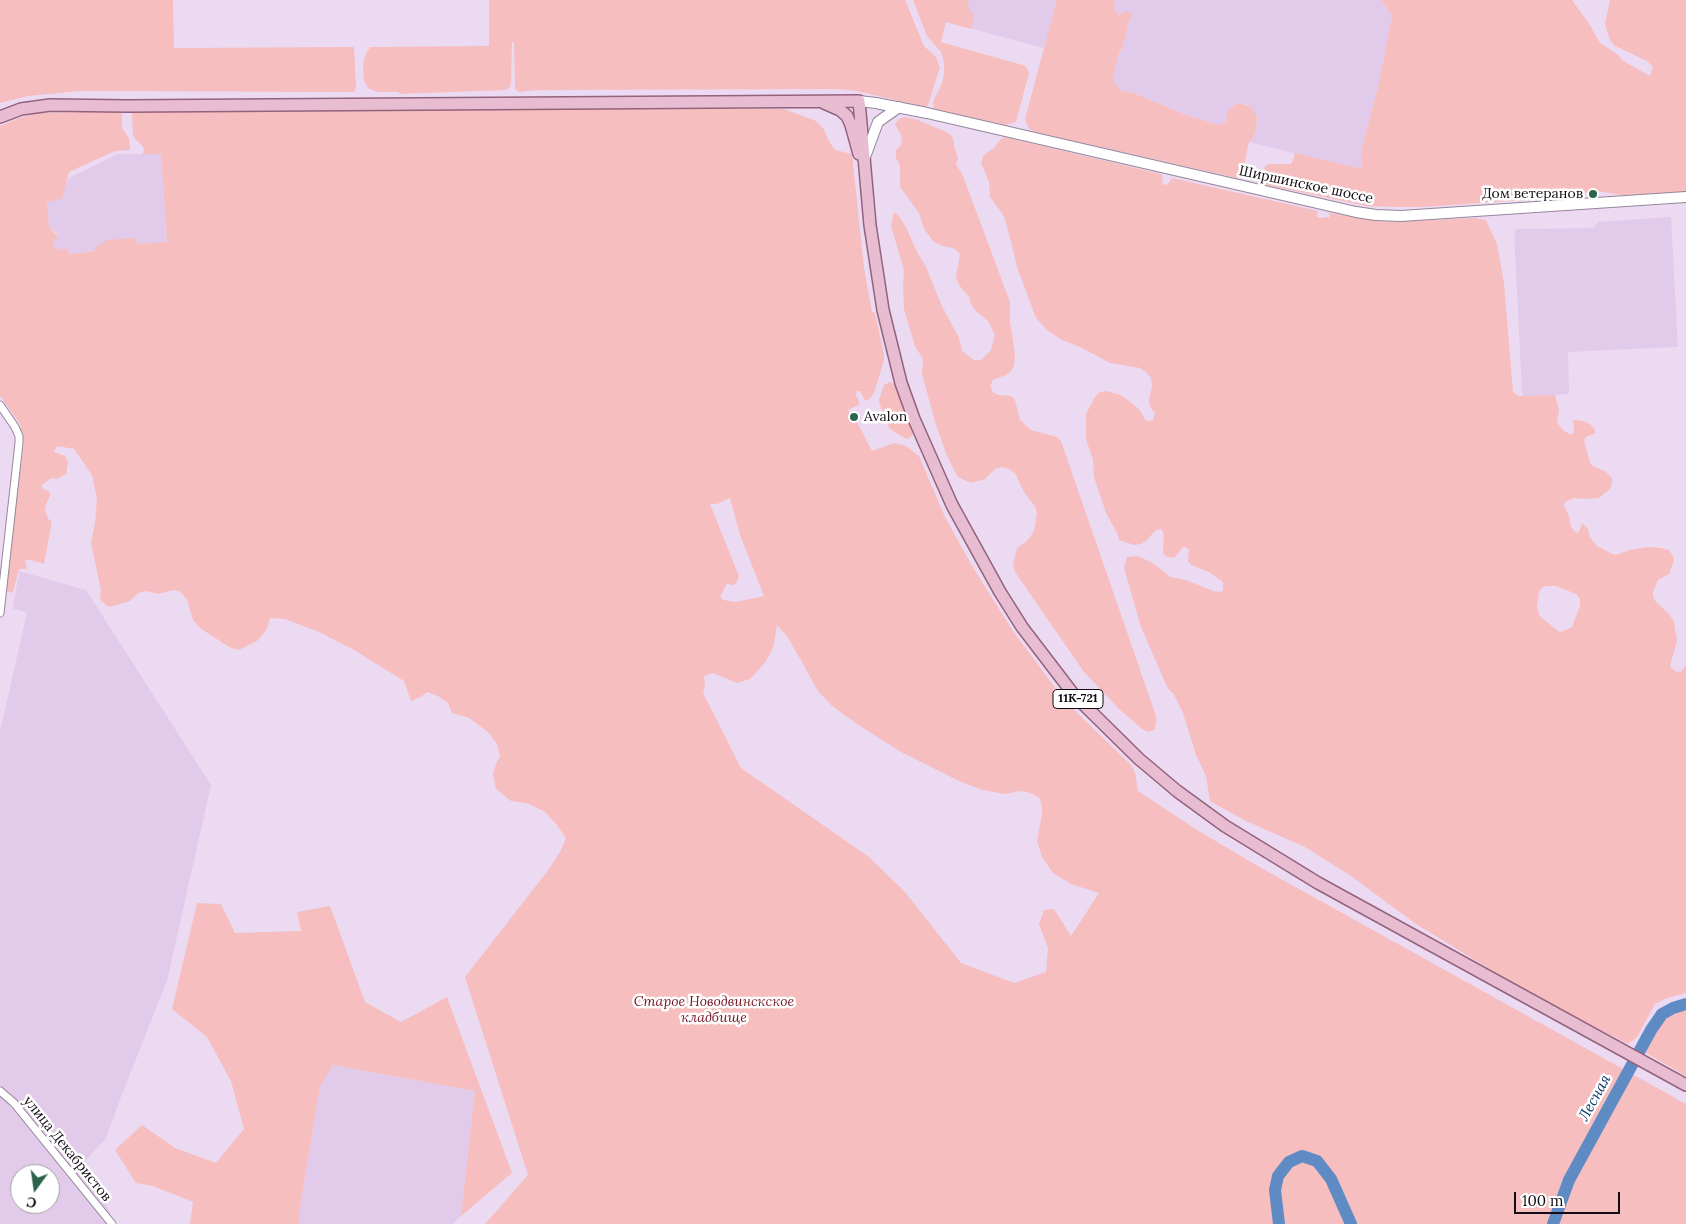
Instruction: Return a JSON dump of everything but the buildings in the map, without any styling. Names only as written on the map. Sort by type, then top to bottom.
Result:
[{"type":"main road","points":[[0,117],[21,109],[50,105],[860,101]]},
{"type":"main road","name":"Ширшинское шоссе","points":[[860,101],[927,113],[1356,212],[1376,215],[1400,216],[1686,197]]},
{"type":"main road","name":"11К-721","points":[[860,101],[870,225],[883,310],[901,383],[914,419],[952,505],[1000,592],[1022,627],[1074,695],[1139,759],[1177,791],[1225,826],[1318,883],[1686,1084]]},
{"type":"main road","points":[[817,102],[840,110],[846,116],[851,125],[866,181]]},
{"type":"main road","points":[[864,158],[878,122],[899,107]]},
{"type":"street","points":[[0,405],[16,427],[20,442],[0,613]]},
{"type":"street","name":"улица Декабристов","points":[[0,1091],[14,1103],[112,1224]]},
{"type":"shaded area","points":[[949,0],[1064,0],[1051,50],[943,21]]},
{"type":"shaded area","points":[[1114,0],[1381,0],[1392,16],[1378,87],[1361,152],[1362,170],[1249,142],[1253,138],[1256,129],[1257,117],[1250,106],[1245,104],[1237,103],[1227,115],[1226,122],[1219,125],[1186,115],[1131,92],[1121,91],[1113,81],[1114,74],[1129,21],[1133,14],[1120,15],[1116,13]]},
{"type":"shaded area","points":[[118,154],[161,154],[167,243],[138,244],[70,254],[64,246],[61,250],[56,249],[54,242],[58,234],[49,227],[47,202],[62,199],[65,184],[69,178]]},
{"type":"shaded area","points":[[1671,217],[1678,347],[1568,352],[1568,394],[1526,397],[1522,393],[1514,231],[1518,229],[1594,228],[1598,222]]},
{"type":"shaded area","points":[[19,571],[86,590],[211,785],[167,981],[106,1138],[79,1168],[105,1202],[115,1224],[0,1224],[0,732],[27,612],[13,609]]},
{"type":"shaded area","points":[[333,1065],[475,1091],[461,1216],[453,1224],[299,1224],[320,1085]]},
{"type":"green space","points":[[0,0],[173,0],[174,48],[354,47],[356,88],[354,92],[79,91],[28,96],[0,103]]},
{"type":"green space","points":[[489,0],[905,0],[924,46],[936,57],[940,67],[928,105],[925,107],[857,91],[836,89],[537,90],[519,92],[515,87],[514,42],[512,42],[511,83],[510,87],[506,90],[399,94],[399,92],[377,92],[368,88],[364,80],[363,65],[370,47],[489,46]]},
{"type":"green space","points":[[913,0],[968,0],[969,11],[974,15],[971,29],[946,22],[941,42],[1026,66],[1029,73],[1016,122],[1006,125],[934,109],[933,102],[944,75],[944,63],[941,52],[927,36]]},
{"type":"green space","points":[[1057,0],[1114,0],[1116,13],[1119,15],[1126,11],[1133,14],[1129,21],[1114,74],[1113,81],[1121,91],[1131,92],[1186,115],[1219,125],[1226,122],[1228,111],[1237,103],[1250,106],[1257,117],[1256,129],[1253,138],[1249,142],[1242,176],[1237,178],[1035,132],[1029,129],[1025,119]]},
{"type":"green space","points":[[1381,0],[1572,0],[1600,43],[1617,54],[1623,61],[1650,76],[1653,67],[1647,61],[1615,46],[1610,40],[1605,24],[1610,0],[1686,0],[1686,192],[1622,195],[1590,190],[1582,196],[1422,207],[1394,207],[1367,206],[1266,185],[1263,177],[1265,166],[1269,164],[1290,164],[1295,153],[1362,169],[1361,152],[1378,87],[1392,16]]},
{"type":"green space","name":"Старое Новодвинскское кладбище","points":[[784,109],[816,121],[823,128],[835,150],[852,154],[864,268],[872,312],[875,313],[884,355],[872,396],[865,400],[860,391],[857,391],[856,395],[860,404],[848,410],[854,421],[856,420],[872,451],[894,443],[906,446],[919,456],[945,517],[972,566],[1013,631],[1065,701],[1131,765],[1135,772],[1138,791],[1197,830],[1263,869],[1686,1104],[1686,1224],[485,1224],[528,1175],[465,977],[549,869],[566,838],[545,812],[527,803],[511,801],[496,789],[493,774],[500,756],[497,744],[488,732],[469,718],[452,713],[448,703],[438,696],[427,692],[411,701],[404,681],[354,650],[319,632],[285,619],[270,618],[267,629],[257,641],[239,650],[229,647],[200,628],[193,620],[187,599],[179,591],[173,590],[158,594],[147,591],[142,592],[138,593],[130,601],[109,607],[100,600],[101,590],[91,543],[97,499],[92,475],[74,449],[57,446],[54,452],[65,456],[68,462],[66,474],[57,479],[51,478],[42,485],[42,488],[50,492],[45,511],[49,520],[52,521],[44,564],[25,560],[27,569],[19,569],[13,592],[7,591],[5,584],[24,444],[20,424],[0,396],[0,126],[19,118],[41,113],[117,111],[122,113],[122,128],[129,138],[130,150],[115,151],[69,172],[62,199],[47,202],[49,227],[58,236],[54,242],[54,247],[61,250],[64,246],[70,254],[94,251],[95,248],[107,240],[134,238],[138,244],[167,242],[161,154],[143,154],[144,148],[133,136],[132,111]],"holes":[[[730,498],[740,535],[764,596],[735,602],[724,600],[720,597],[727,583],[731,585],[736,584],[739,576],[710,504],[717,504]],[[777,625],[789,639],[818,691],[831,705],[854,722],[901,752],[961,782],[983,790],[1005,794],[1020,791],[1027,792],[1040,799],[1042,814],[1037,841],[1044,860],[1053,873],[1071,884],[1099,893],[1071,936],[1054,909],[1044,910],[1039,924],[1048,948],[1046,972],[1014,983],[961,963],[905,892],[869,857],[741,768],[703,693],[705,687],[704,676],[713,673],[737,683],[750,679],[764,664],[770,654],[774,644]]]},
{"type":"green space","points":[[905,117],[918,120],[946,132],[951,135],[954,141],[958,158],[956,164],[963,176],[1010,302],[1010,322],[1015,353],[1014,366],[1006,375],[993,380],[990,386],[993,392],[998,395],[1011,396],[1015,400],[1020,420],[1031,430],[1057,437],[1061,441],[1156,716],[1155,729],[1149,732],[1142,729],[1118,708],[1084,672],[1015,572],[1013,565],[1017,548],[1028,540],[1032,534],[1037,513],[1035,506],[1025,494],[1015,473],[1002,467],[995,469],[985,479],[971,483],[958,477],[947,456],[922,374],[923,359],[915,346],[904,309],[904,270],[891,226],[894,212],[906,227],[926,267],[941,304],[959,338],[962,351],[974,360],[981,360],[991,350],[995,335],[988,321],[976,311],[969,297],[959,285],[956,277],[960,254],[955,249],[933,241],[924,229],[919,213],[900,187],[900,165],[896,158],[896,150],[901,145],[902,137],[895,124],[899,119]]},
{"type":"green space","points":[[1004,137],[1161,174],[1163,177],[1162,183],[1165,185],[1172,178],[1318,211],[1317,217],[1320,218],[1330,217],[1329,213],[1387,222],[1475,218],[1486,220],[1497,244],[1504,283],[1513,392],[1518,396],[1555,395],[1559,410],[1557,422],[1569,434],[1574,432],[1573,420],[1590,424],[1595,429],[1595,433],[1584,440],[1590,463],[1606,472],[1612,478],[1610,489],[1599,498],[1574,498],[1565,502],[1564,506],[1569,516],[1571,527],[1576,533],[1579,532],[1582,523],[1588,529],[1590,537],[1597,546],[1612,554],[1616,555],[1648,547],[1662,548],[1669,550],[1674,560],[1669,574],[1658,580],[1653,597],[1674,622],[1677,641],[1670,666],[1679,672],[1682,671],[1686,664],[1686,993],[1667,998],[1655,1004],[1637,1037],[1628,1044],[1493,971],[1416,924],[1351,876],[1305,847],[1246,821],[1210,801],[1206,776],[1196,755],[1183,713],[1173,693],[1168,689],[1141,627],[1124,568],[1127,557],[1137,556],[1151,562],[1171,577],[1186,580],[1213,591],[1220,592],[1223,590],[1223,582],[1209,572],[1191,565],[1188,561],[1189,550],[1186,547],[1183,547],[1174,558],[1167,557],[1163,553],[1164,536],[1161,529],[1155,531],[1141,544],[1134,545],[1119,540],[1106,513],[1094,477],[1093,460],[1086,439],[1086,414],[1095,397],[1100,392],[1107,391],[1125,398],[1139,409],[1146,421],[1153,420],[1155,413],[1150,407],[1149,400],[1152,386],[1151,378],[1140,368],[1110,363],[1060,339],[1047,330],[1036,318],[1017,267],[1004,216],[990,197],[989,182],[981,163],[983,156],[995,147]],"holes":[[[1544,586],[1556,586],[1576,594],[1580,599],[1580,606],[1572,627],[1561,632],[1558,631],[1539,615],[1537,607],[1539,591]]]},
{"type":"green space","points":[[890,382],[894,384],[913,433],[907,439],[889,428],[880,405],[879,400],[884,385]]},
{"type":"green space","points":[[197,903],[221,904],[235,933],[301,931],[297,912],[330,906],[365,1002],[401,1022],[447,997],[512,1173],[461,1216],[475,1091],[333,1065],[320,1086],[299,1224],[190,1224],[193,1202],[153,1186],[136,1183],[115,1150],[142,1125],[175,1148],[216,1163],[244,1129],[231,1081],[207,1037],[172,1009]]},
{"type":"green space","points":[[1686,1010],[1686,1076],[1646,1053],[1648,1044],[1664,1016]]},
{"type":"waterway","name":"Лесная","points":[[1553,1224],[1569,1180],[1651,1030],[1662,1014],[1686,1004]]},
{"type":"waterway","name":"Лесная","points":[[1279,1224],[1275,1190],[1278,1176],[1289,1162],[1302,1156],[1317,1161],[1331,1179],[1351,1224]]},
{"type":"place","name":"Дом ветеранов","points":[[1593,194]]},
{"type":"place","name":"Avalon","points":[[854,417]]}]
